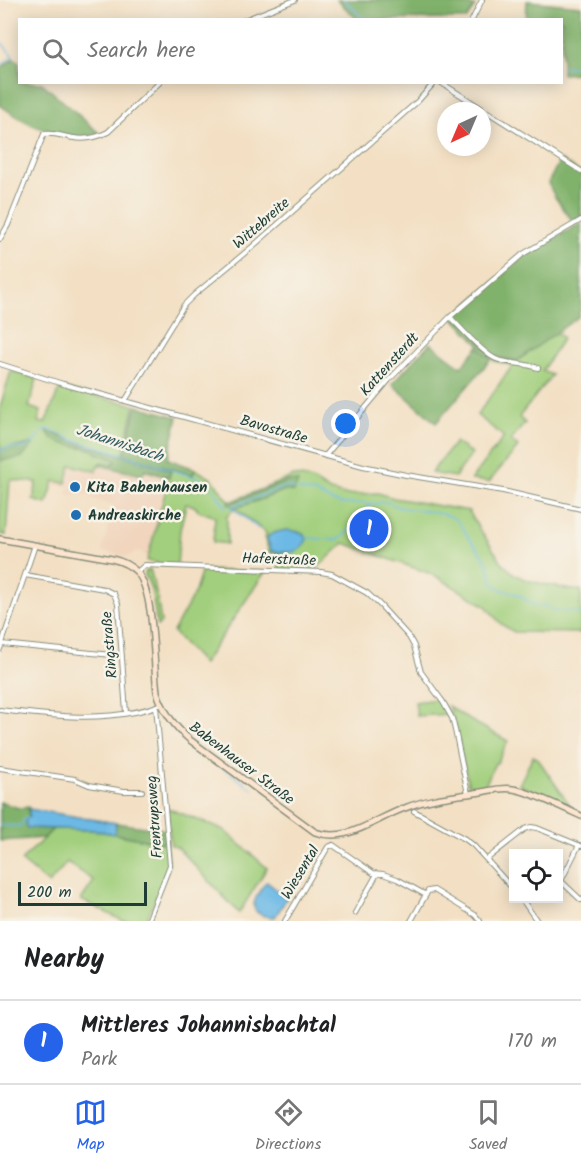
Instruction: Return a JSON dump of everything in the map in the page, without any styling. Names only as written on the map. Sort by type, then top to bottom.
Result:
[{"type":"main road","points":[[0,539],[112,559],[129,565],[137,572]]},
{"type":"main road","name":"Babenhauser Straße","points":[[137,572],[144,585],[149,604],[159,705],[178,729],[196,745],[309,828],[332,836]]},
{"type":"main road","points":[[332,836],[349,832],[420,802],[504,788],[516,789],[581,816]]},
{"type":"street","points":[[249,18],[296,0]]},
{"type":"street","points":[[472,18],[482,0]]},
{"type":"street","points":[[0,239],[8,225],[44,134],[52,133],[83,139],[103,135],[158,84]]},
{"type":"street","name":"Wittebreite","points":[[125,401],[176,317],[189,300],[418,101],[433,84]]},
{"type":"street","points":[[444,84],[581,171]]},
{"type":"street","name":"Kattensterdt","points":[[325,456],[389,380],[450,316],[523,254],[581,220]]},
{"type":"street","points":[[450,316],[474,342],[493,358],[538,368]]},
{"type":"street","name":"Bavostraße","points":[[0,364],[125,401],[385,471],[503,491],[581,509]]},
{"type":"street","points":[[35,545],[1,647],[122,656]]},
{"type":"street","name":"Haferstraße","points":[[137,572],[145,565],[321,572],[332,574],[367,593],[409,638],[414,646],[421,672],[449,712],[456,730],[468,794]]},
{"type":"street","name":"Ringstraße","points":[[25,575],[104,589],[114,594],[118,604],[126,713]]},
{"type":"street","points":[[0,710],[73,717],[110,716],[159,705]]},
{"type":"street","name":"Frentrupsweg","points":[[148,921],[170,865],[159,705]]},
{"type":"street","points":[[0,768],[75,779],[89,785],[142,791]]},
{"type":"street","points":[[414,811],[467,840],[509,885]]},
{"type":"street","points":[[487,859],[525,829],[531,827],[580,846],[561,881],[581,900]]},
{"type":"street","name":"Wiesental","points":[[285,921],[328,847],[333,845],[332,836]]},
{"type":"street","points":[[333,845],[377,874],[397,879],[426,895]]},
{"type":"street","points":[[355,913],[377,874]]},
{"type":"street","points":[[411,921],[428,891],[434,890],[475,915],[480,921]]},
{"type":"street","points":[[524,903],[537,921]]},
{"type":"shaded area","points":[[58,462],[97,471],[98,465],[141,474],[145,469],[169,477],[147,558],[141,552],[135,552],[127,557],[102,551],[114,505],[90,498],[90,496],[77,493],[76,496],[67,494],[69,486],[53,484]]},
{"type":"green space","points":[[337,0],[422,0],[475,6],[468,18],[356,18]]},
{"type":"green space","points":[[527,1],[581,6],[581,73],[563,74],[563,18],[526,18]]},
{"type":"green space","points":[[14,58],[18,61],[18,84],[43,84],[99,133],[80,137],[59,134],[18,117],[0,105],[0,69]]},
{"type":"green space","points":[[560,160],[581,173],[581,217],[573,222],[548,183]]},
{"type":"green space","points":[[581,223],[581,306],[578,317],[517,361],[495,357],[453,317],[523,257]]},
{"type":"green space","points":[[556,332],[563,338],[542,371],[552,375],[519,417],[525,423],[511,440],[518,447],[489,482],[471,480],[504,437],[477,415],[513,365],[494,361],[478,347],[480,345],[495,357],[517,361]]},
{"type":"green space","points":[[430,343],[461,367],[478,347],[491,359],[436,423],[392,384]]},
{"type":"green space","points":[[11,371],[37,379],[29,407],[41,411],[38,422],[45,423],[60,388],[135,405],[125,445],[195,469],[212,479],[230,502],[294,476],[306,478],[330,491],[345,495],[378,493],[394,498],[469,511],[501,560],[513,573],[539,583],[581,590],[581,633],[514,632],[501,624],[486,606],[434,575],[344,543],[314,571],[279,569],[279,554],[269,553],[265,537],[267,534],[235,508],[227,516],[227,544],[213,542],[215,517],[186,504],[180,530],[177,565],[147,561],[169,478],[116,461],[112,464],[102,462],[96,471],[71,465],[66,483],[54,481],[47,504],[33,500],[37,482],[10,480],[6,535],[0,534],[0,407]]},
{"type":"green space","points":[[137,406],[178,417],[168,459],[195,469],[193,475],[124,454]]},
{"type":"green space","points":[[47,431],[69,440],[171,471],[169,477],[145,469],[142,475],[98,465],[102,462],[114,464],[116,461],[93,450],[54,440]]},
{"type":"green space","points":[[455,442],[472,454],[455,477],[431,473]]},
{"type":"green space","points":[[31,443],[33,445],[22,457],[0,461],[0,450]]},
{"type":"green space","points":[[288,481],[298,482],[294,492],[285,490],[235,508],[228,504],[229,501],[238,500]]},
{"type":"green space","points":[[150,569],[161,623],[157,626],[152,593],[145,575]]},
{"type":"green space","points":[[202,570],[265,572],[203,664],[173,632],[195,592]]},
{"type":"green space","points":[[437,699],[449,714],[417,716],[415,702]]},
{"type":"green space","points":[[448,706],[508,741],[485,786],[469,788],[454,720]]},
{"type":"green space","points":[[533,756],[538,759],[569,804],[519,785]]},
{"type":"green space","points":[[0,802],[19,808],[29,807],[27,828],[53,829],[44,838],[0,841]]},
{"type":"green space","points":[[167,808],[224,830],[267,868],[239,913],[177,847],[171,845]]},
{"type":"green space","points":[[116,823],[166,830],[167,844],[115,834]]},
{"type":"green space","points":[[53,829],[93,830],[167,844],[169,864],[146,921],[123,921],[81,900],[94,881],[67,862],[49,884],[21,861]]},
{"type":"water","points":[[286,530],[303,534],[307,539],[304,545],[292,552],[271,551],[267,538],[273,533]]},
{"type":"water","points":[[29,809],[116,823],[115,834],[93,830],[27,828],[25,822],[29,816]]},
{"type":"water","points":[[267,882],[287,898],[275,917],[262,915],[254,907],[258,895]]},
{"type":"waterway","points":[[344,0],[363,18]]},
{"type":"waterway","points":[[0,41],[13,56],[0,66]]},
{"type":"waterway","points":[[563,67],[581,66]]},
{"type":"waterway","name":"Johannisbach","points":[[0,451],[9,447],[27,447],[43,431],[51,430],[73,440],[201,479],[214,490],[226,507]]},
{"type":"waterway","points":[[231,507],[285,487],[295,489]]},
{"type":"waterway","points":[[299,490],[315,493],[342,504],[370,503]]},
{"type":"waterway","name":"Johannisbach","points":[[367,509],[370,503],[386,502],[451,517],[459,523],[484,557],[492,580],[498,588],[518,594],[535,605],[581,614]]},
{"type":"waterway","name":"Johannisbach","points":[[232,508],[259,529]]},
{"type":"waterway","name":"Johannisbach","points":[[307,538],[337,540],[364,514]]},
{"type":"waterway","points":[[175,731],[252,789]]},
{"type":"waterway","points":[[0,825],[18,826],[25,818],[28,819]]},
{"type":"place","name":"Kita Babenhausen","points":[[75,487]]},
{"type":"place","name":"Andreaskirche","points":[[76,515]]},
{"type":"place","name":"Mittleres Johannisbachtal","points":[[369,529]]}]
